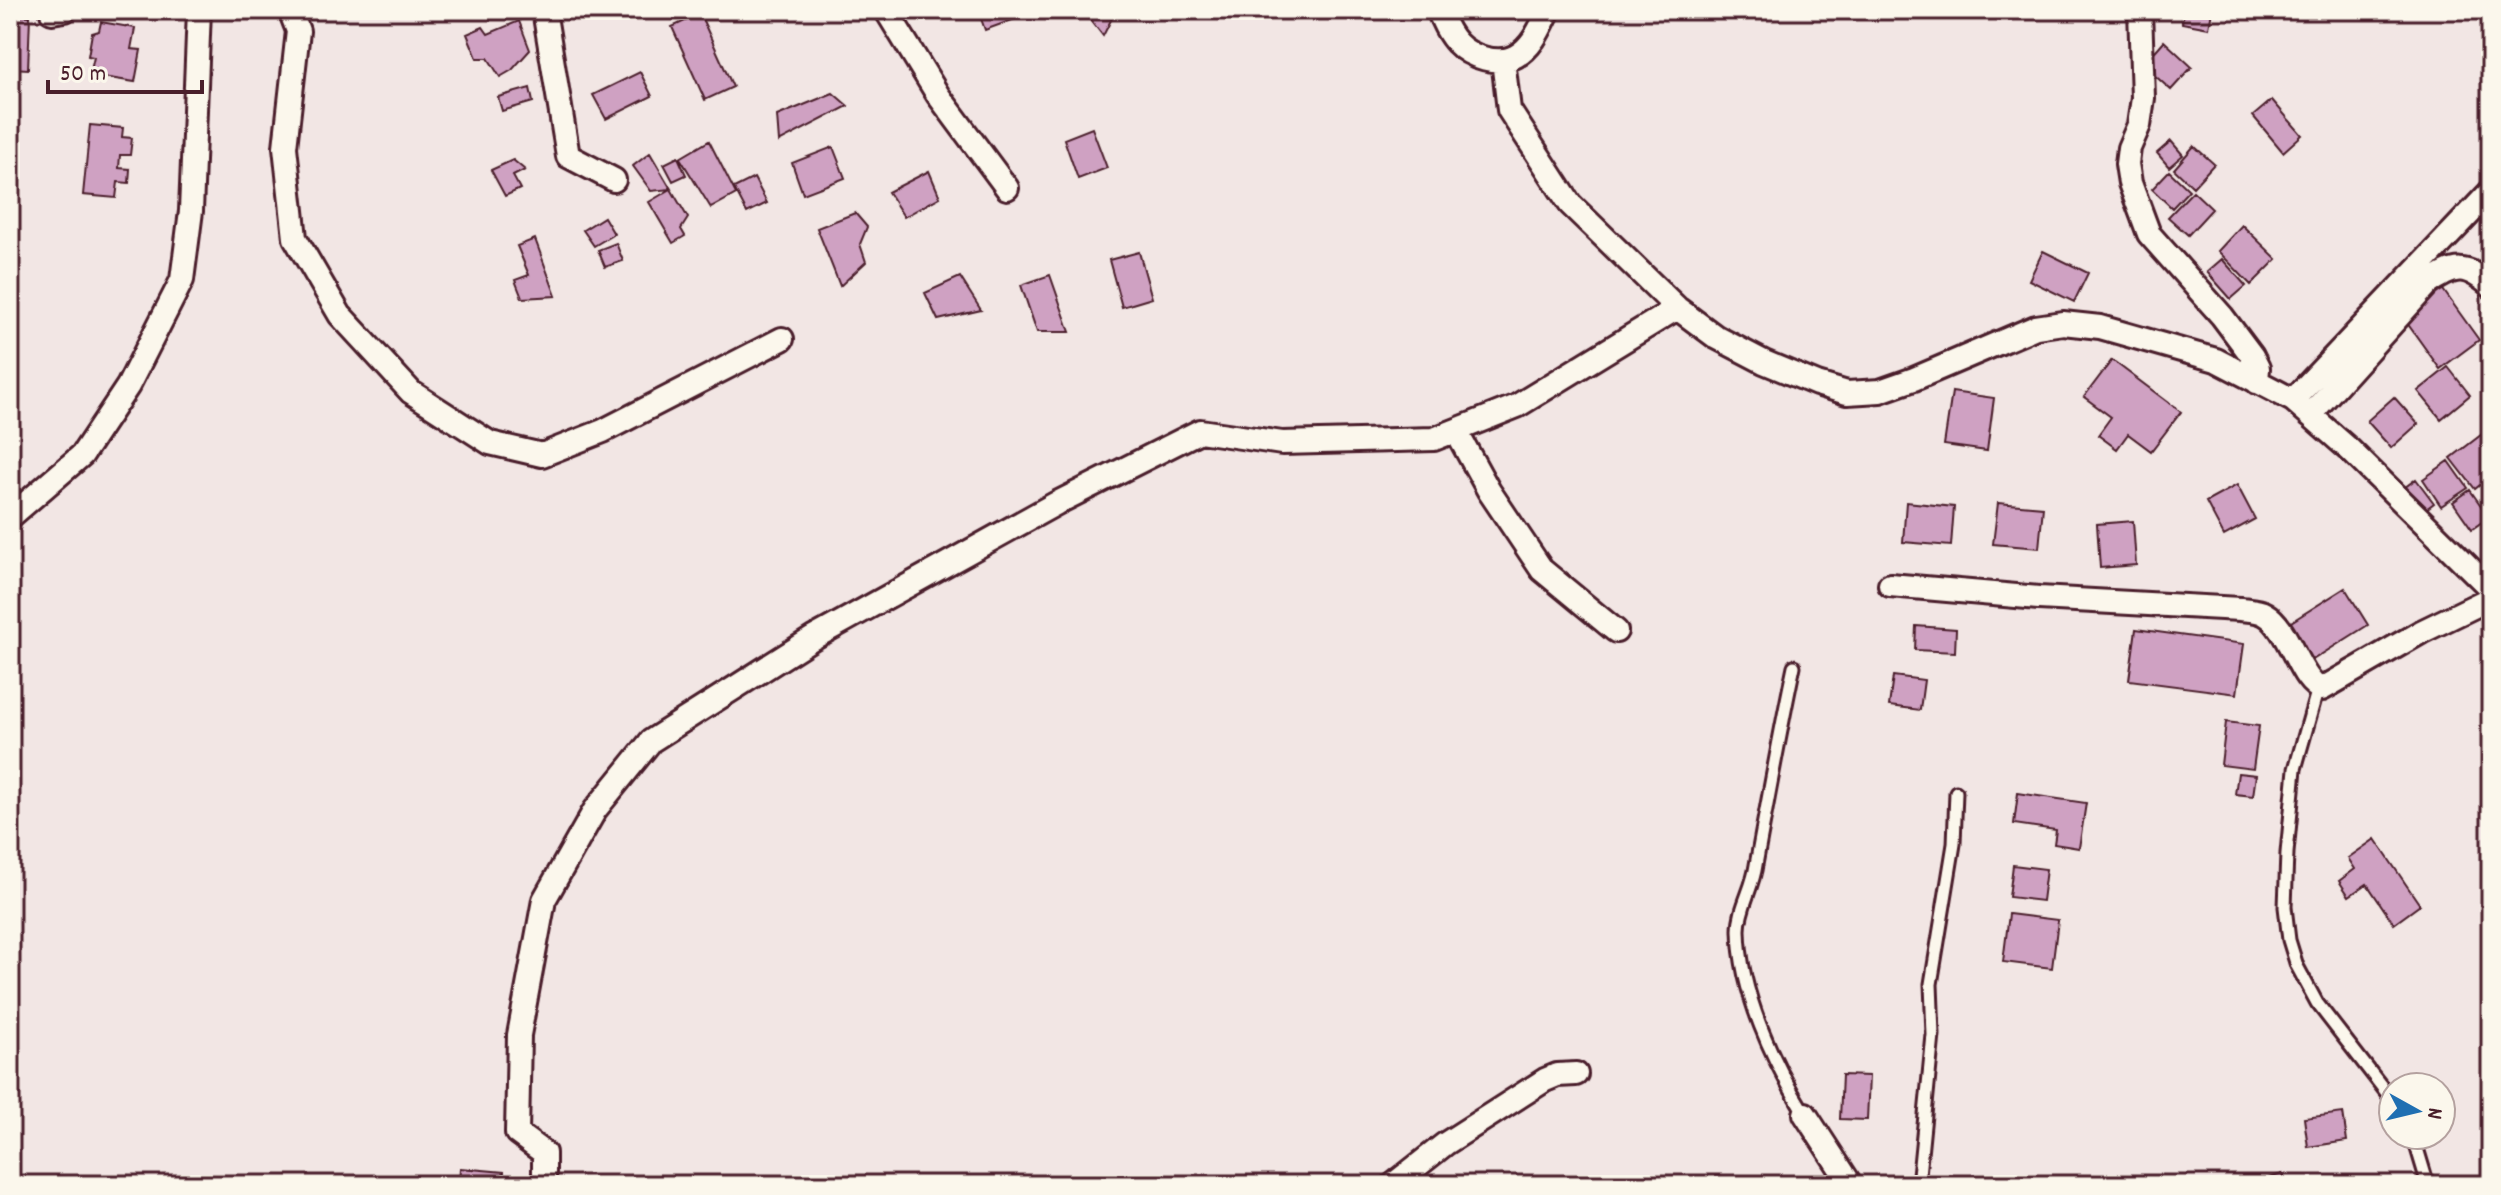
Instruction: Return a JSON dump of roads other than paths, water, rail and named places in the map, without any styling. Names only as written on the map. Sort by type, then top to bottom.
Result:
[{"type":"street","points":[[10,517],[82,455],[128,386],[182,280],[191,211],[199,10]]},
{"type":"street","points":[[290,10],[298,31],[285,147],[295,238],[340,315],[411,392],[490,443],[542,455],[603,431],[782,339]]},
{"type":"street","points":[[544,10],[568,156],[614,180]]},
{"type":"street","points":[[886,10],[938,95],[1007,188]]},
{"type":"street","points":[[1438,10],[1459,46],[1488,60],[1516,57],[1531,43],[1549,10]]},
{"type":"street","points":[[2140,10],[2143,98],[2139,125],[2129,148],[2127,164],[2130,183],[2149,234],[2222,316],[2252,356],[2258,368],[2257,382]]},
{"type":"street","points":[[1503,60],[1509,110],[1570,204],[1677,308],[1716,337],[1764,362],[1847,393],[1880,391],[2036,327],[2063,323],[2100,327],[2216,360],[2302,408],[2350,450],[2491,589]]},
{"type":"street","points":[[2302,408],[2491,191]]},
{"type":"street","points":[[2302,408],[2428,284],[2448,270],[2458,269],[2478,275],[2491,286]]},
{"type":"street","points":[[544,1185],[544,1153],[517,1133],[519,1035],[544,900],[595,810],[651,741],[813,638],[1057,503],[1200,431],[1282,443],[1434,439],[1517,406],[1677,308]]},
{"type":"street","points":[[1456,431],[1489,491],[1542,570],[1616,631]]},
{"type":"street","points":[[1890,585],[2259,612],[2268,615],[2277,624],[2309,680],[2318,688],[2330,686],[2366,662],[2491,598]]},
{"type":"street","points":[[1393,1185],[1445,1144],[1545,1080],[1557,1075],[1576,1074]]},
{"type":"street","points":[[1805,1114],[1851,1185]]},
{"type":"lane","points":[[1794,666],[1756,869],[1739,930],[1749,989],[1764,1034],[1786,1083],[1805,1114]]},
{"type":"lane","points":[[2318,688],[2295,769],[2285,907],[2289,940],[2297,966],[2317,1003],[2377,1080]]},
{"type":"lane","points":[[1918,1185],[1933,1035],[1931,984],[1954,844],[1956,792]]},
{"type":"lane","points":[[2418,1151],[2428,1185]]}]
